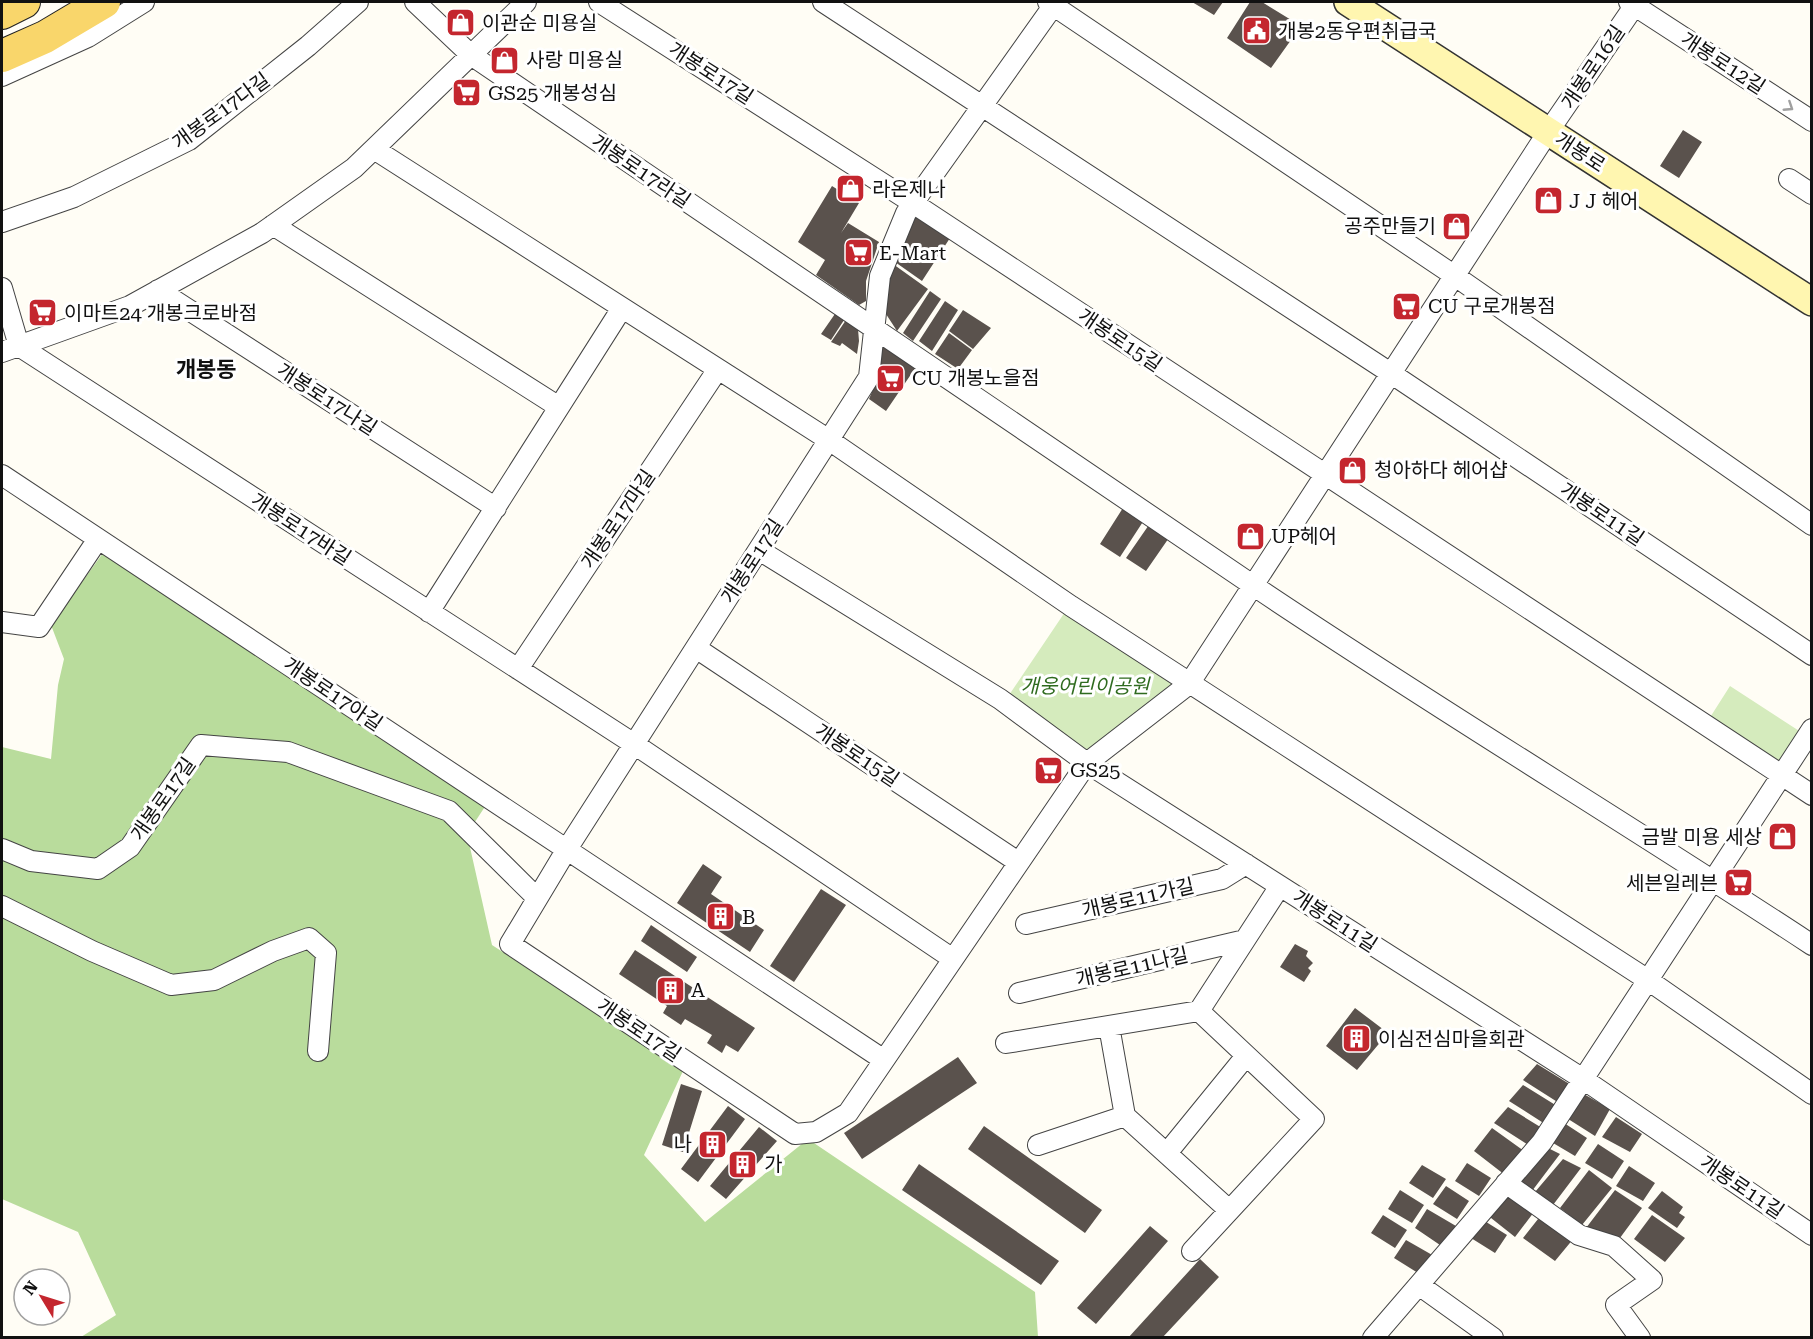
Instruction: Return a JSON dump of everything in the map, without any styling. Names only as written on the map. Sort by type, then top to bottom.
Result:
[{"type":"main road","points":[[2,13],[24,2]]},
{"type":"main road","points":[[2,41],[70,2]]},
{"type":"main road","points":[[2,56],[45,37],[104,2]]},
{"type":"main road","name":"개봉로","points":[[1348,2],[1812,302]]},
{"type":"street","points":[[2,76],[88,37],[144,2]]},
{"type":"street","name":"개봉로17다길","points":[[2,222],[74,197],[189,140],[308,46],[358,2]]},
{"type":"street","name":"개봉로17라길","points":[[416,2],[471,55],[874,331]]},
{"type":"street","points":[[2,288],[10,349],[130,306],[273,225],[354,168],[526,2]]},
{"type":"street","name":"개봉로17길","points":[[599,2],[913,203]]},
{"type":"street","points":[[823,2],[1392,374]]},
{"type":"street","points":[[1052,3],[1455,276],[1812,525]]},
{"type":"street","name":"개봉로17길","points":[[884,1060],[849,1113],[816,1132],[795,1134],[510,944],[567,849],[869,377],[880,276],[906,213],[1052,3]]},
{"type":"street","name":"개봉로16길","points":[[1548,132],[1634,3]]},
{"type":"street","name":"개봉로12길","points":[[1634,3],[1812,121]]},
{"type":"street","points":[[567,849],[884,1060],[1087,763],[1189,684],[1255,586],[1548,132]]},
{"type":"street","points":[[374,149],[829,440],[1189,684],[1648,980],[1812,1094]]},
{"type":"street","points":[[1789,179],[1812,194]]},
{"type":"street","name":"개봉로15길","points":[[913,203],[1326,476]]},
{"type":"street","points":[[273,225],[559,407]]},
{"type":"street","name":"개봉로17나길","points":[[158,290],[496,508]]},
{"type":"street","points":[[429,612],[622,308]]},
{"type":"street","points":[[874,331],[1255,586],[1812,945]]},
{"type":"street","name":"개봉로17바길","points":[[10,349],[429,612],[634,744]]},
{"type":"street","name":"개봉로17마길","points":[[518,669],[718,369]]},
{"type":"street","name":"개봉로11길","points":[[1392,374],[1812,655]]},
{"type":"street","name":"개봉로17아길","points":[[2,475],[567,849]]},
{"type":"street","points":[[1326,476],[1812,795]]},
{"type":"street","points":[[2,622],[39,627],[98,539]]},
{"type":"street","points":[[759,550],[1000,699],[1087,763]]},
{"type":"street","name":"개봉로15길","points":[[696,648],[1018,862]]},
{"type":"street","points":[[1373,1338],[1542,1142],[1812,729]]},
{"type":"street","points":[[634,744],[953,959]]},
{"type":"street","name":"개봉로17길","points":[[2,849],[31,861],[98,870],[130,847],[201,745],[288,752],[449,811],[537,898]]},
{"type":"street","name":"개봉로11길","points":[[1087,763],[1582,1080],[1812,1234]]},
{"type":"street","name":"개봉로11가길","points":[[1026,924],[1222,879],[1246,864]]},
{"type":"street","points":[[1006,1043],[1199,1011],[1280,886]]},
{"type":"street","points":[[2,906],[92,951],[171,985],[214,980],[273,951],[309,938],[326,953],[318,1051]]},
{"type":"street","name":"개봉로11나길","points":[[1018,993],[1245,940]]},
{"type":"street","points":[[1192,1251],[1314,1119],[1199,1011]]},
{"type":"street","points":[[1109,1026],[1125,1116],[1229,1210]]},
{"type":"street","points":[[1167,1154],[1246,1056]]},
{"type":"street","points":[[1038,1145],[1125,1116]]},
{"type":"street","points":[[1506,1183],[1579,1235],[1614,1246],[1652,1280],[1616,1305],[1640,1338]]},
{"type":"street","points":[[1419,1285],[1493,1338]]},
{"type":"green space","points":[[108,546],[490,799],[467,834],[492,945],[683,1071],[644,1155],[705,1222],[808,1139],[1035,1292],[1038,1337],[81,1337],[116,1315],[78,1232],[2,1199],[2,747],[51,759],[58,685],[64,659],[51,625]]},
{"type":"green space","name":"개웅어린이공원","points":[[1067,609],[1182,683],[1085,756],[1007,698]]},
{"type":"green space","points":[[1730,686],[1807,736],[1785,769],[1709,719]]},
{"type":"building","points":[[1192,2],[1223,2],[1214,15]]},
{"type":"building","points":[[1250,2],[1262,2],[1301,26],[1271,68],[1227,38]]},
{"type":"building","points":[[1683,130],[1702,142],[1679,178],[1660,166]]},
{"type":"building","points":[[832,186],[859,203],[841,233],[848,223],[879,242],[866,281],[866,301],[859,305],[816,275],[825,260],[798,242]]},
{"type":"building","points":[[920,217],[950,238],[922,281],[895,262],[913,219]]},
{"type":"building","points":[[893,264],[928,289],[897,331],[886,314],[884,291]]},
{"type":"building","points":[[930,291],[941,299],[913,341],[903,333]]},
{"type":"building","points":[[945,301],[958,310],[932,351],[919,341]]},
{"type":"building","points":[[963,310],[991,328],[973,349],[949,331]]},
{"type":"building","points":[[837,311],[846,317],[831,340],[821,334]]},
{"type":"building","points":[[846,320],[858,329],[857,354],[842,343],[840,346],[831,342]]},
{"type":"building","points":[[949,333],[972,350],[958,369],[935,354]]},
{"type":"building","points":[[881,343],[916,367],[886,411],[869,399],[874,387]]},
{"type":"building","points":[[1128,500],[1148,514],[1120,557],[1100,544]]},
{"type":"building","points":[[1153,519],[1173,532],[1146,571],[1126,558]]},
{"type":"building","name":"B","points":[[703,864],[722,877],[711,894],[764,930],[750,952],[677,903]]},
{"type":"building","points":[[821,889],[846,905],[794,982],[770,966]]},
{"type":"building","name":"B","points":[[651,925],[697,957],[687,972],[641,941]]},
{"type":"building","points":[[1295,944],[1308,951],[1306,956],[1313,963],[1308,968],[1311,971],[1304,982],[1280,967]]},
{"type":"building","name":"A","points":[[635,950],[755,1028],[738,1052],[726,1045],[722,1053],[707,1043],[712,1035],[685,1019],[681,1025],[663,1013],[667,1006],[619,974]]},
{"type":"building","name":"이심전심마을회관","points":[[1355,1008],[1388,1033],[1357,1070],[1326,1046]]},
{"type":"building","points":[[958,1057],[977,1083],[862,1159],[844,1133]]},
{"type":"building","points":[[1537,1064],[1571,1085],[1559,1103],[1523,1080]]},
{"type":"building","points":[[681,1084],[702,1091],[683,1152],[662,1145]]},
{"type":"building","points":[[1523,1085],[1557,1106],[1545,1124],[1509,1101]]},
{"type":"building","points":[[1582,1093],[1610,1109],[1595,1136],[1565,1117]]},
{"type":"building","name":"나","points":[[728,1106],[745,1119],[698,1182],[681,1169]]},
{"type":"building","points":[[1508,1107],[1542,1128],[1530,1146],[1494,1123]]},
{"type":"building","points":[[1616,1117],[1642,1134],[1630,1152],[1602,1137]]},
{"type":"building","points":[[1561,1121],[1587,1138],[1575,1156],[1548,1140]]},
{"type":"building","points":[[984,1126],[1102,1210],[1085,1233],[968,1149]]},
{"type":"building","name":"가","points":[[759,1127],[777,1141],[726,1199],[710,1186]]},
{"type":"building","points":[[1492,1128],[1524,1151],[1505,1175],[1474,1151]]},
{"type":"building","points":[[1598,1144],[1624,1161],[1612,1179],[1585,1163]]},
{"type":"building","points":[[1542,1145],[1560,1154],[1532,1191],[1514,1178]]},
{"type":"building","points":[[1563,1159],[1581,1168],[1553,1205],[1535,1192]]},
{"type":"building","points":[[1467,1163],[1491,1178],[1479,1196],[1455,1181]]},
{"type":"building","points":[[919,1164],[1059,1261],[1041,1285],[902,1190]]},
{"type":"building","points":[[1422,1165],[1446,1179],[1433,1198],[1409,1183]]},
{"type":"building","points":[[1629,1166],[1655,1183],[1643,1201],[1616,1186]]},
{"type":"building","points":[[1589,1170],[1612,1188],[1582,1225],[1560,1208]]},
{"type":"building","points":[[1446,1186],[1469,1201],[1457,1219],[1433,1204]]},
{"type":"building","points":[[1506,1189],[1534,1212],[1515,1237],[1486,1214]]},
{"type":"building","points":[[1400,1190],[1424,1205],[1412,1223],[1388,1209]]},
{"type":"building","points":[[1615,1190],[1642,1208],[1617,1242],[1586,1228]]},
{"type":"building","points":[[1662,1191],[1683,1207],[1679,1213],[1685,1217],[1677,1228],[1648,1208]]},
{"type":"building","points":[[1427,1209],[1456,1226],[1440,1245],[1415,1228]]},
{"type":"building","points":[[1542,1214],[1574,1238],[1555,1261],[1523,1238]]},
{"type":"building","points":[[1383,1215],[1407,1230],[1395,1248],[1371,1233]]},
{"type":"building","points":[[1652,1215],[1685,1238],[1665,1262],[1634,1239]]},
{"type":"building","points":[[1483,1220],[1507,1235],[1495,1253],[1471,1238]]},
{"type":"building","points":[[1150,1226],[1168,1241],[1096,1324],[1077,1308]]},
{"type":"building","points":[[1406,1240],[1434,1256],[1418,1273],[1394,1258]]},
{"type":"building","points":[[1200,1259],[1219,1277],[1162,1338],[1128,1338]]},
{"type":"place","name":"이관순 미용실","points":[[461,23]]},
{"type":"place","name":"개봉2동우편취급국","points":[[1257,31]]},
{"type":"place","name":"사랑 미용실","points":[[505,60]]},
{"type":"place","name":"GS25 개봉성심","points":[[467,93]]},
{"type":"place","name":"라온제나","points":[[851,189]]},
{"type":"place","name":"J J 헤어","points":[[1548,201]]},
{"type":"place","name":"공주만들기","points":[[1457,226]]},
{"type":"place","name":"E-Mart","points":[[858,253]]},
{"type":"place","name":"CU 구로개봉점","points":[[1407,306]]},
{"type":"place","name":"이마트24 개봉크로바점","points":[[43,313]]},
{"type":"place","name":"CU 개봉노을점","points":[[891,378]]},
{"type":"place","name":"청아하다 헤어샵","points":[[1353,470]]},
{"type":"place","name":"UP헤어","points":[[1250,536]]},
{"type":"place","name":"GS25","points":[[1049,770]]},
{"type":"place","name":"금발 미용 세상","points":[[1783,837]]},
{"type":"place","name":"세븐일레븐","points":[[1739,883]]},
{"type":"place","name":"B","points":[[721,917]]},
{"type":"place","name":"A","points":[[670,990]]},
{"type":"place","name":"이심전심마을회관","points":[[1357,1039]]},
{"type":"place","name":"나","points":[[713,1144]]},
{"type":"place","name":"가","points":[[743,1164]]},
{"type":"district","name":"개봉동","points":[[206,369]]}]
